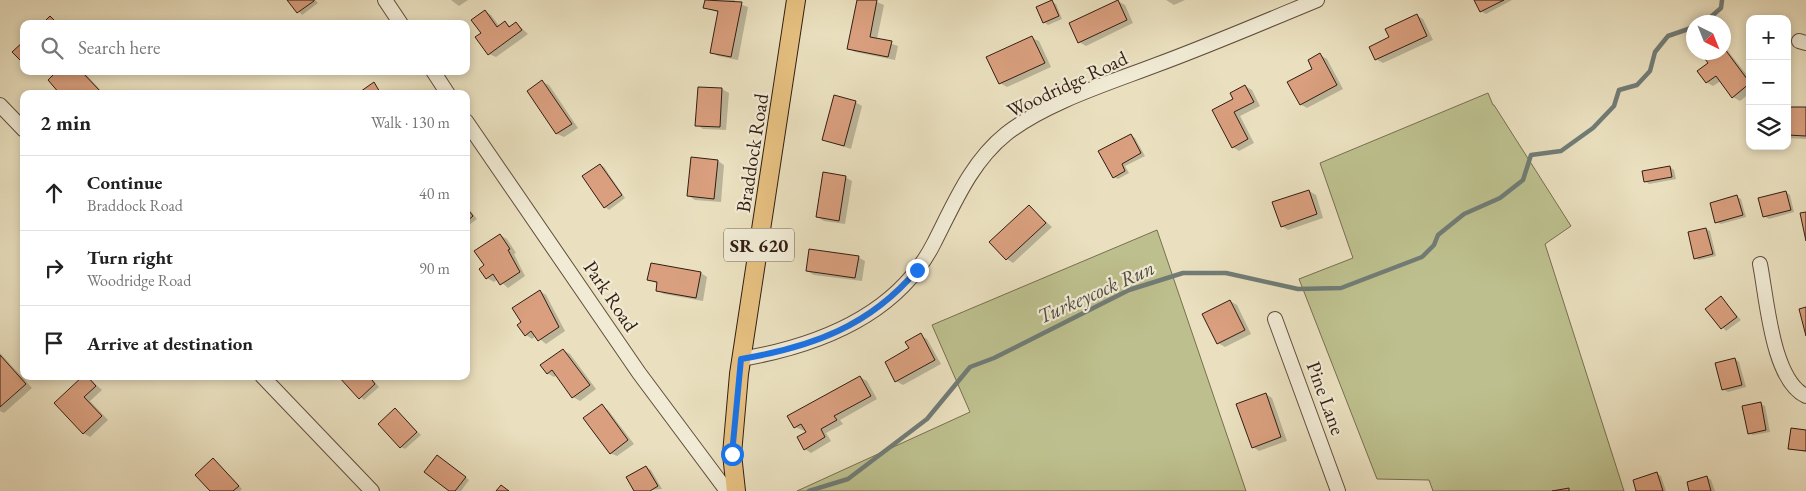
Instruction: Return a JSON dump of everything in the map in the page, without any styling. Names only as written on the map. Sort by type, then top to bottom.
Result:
[{"type":"main road","name":"Braddock Road","points":[[736,491],[732,454],[741,359],[796,0]]},
{"type":"street","points":[[385,0],[398,20]]},
{"type":"street","name":"Woodridge Road","points":[[741,359],[773,354],[818,340],[865,318],[884,304],[899,291],[917,270],[978,164],[1007,134],[1028,120],[1086,92],[1208,46],[1317,0]]},
{"type":"street","points":[[436,75],[445,90]]},
{"type":"street","points":[[0,105],[20,126]]},
{"type":"street","name":"Park Road","points":[[470,127],[640,373],[728,491]]},
{"type":"street","points":[[1760,264],[1778,360],[1791,384],[1806,396]]},
{"type":"street","name":"Pine Lane","points":[[1275,319],[1338,491]]},
{"type":"street","points":[[266,380],[372,491]]},
{"type":"green space","points":[[1488,93],[1493,105],[1571,226],[1545,244],[1624,491],[1433,491],[1429,480],[1377,479],[1299,279],[1353,258],[1320,163]]},
{"type":"green space","points":[[1157,230],[1246,491],[797,491],[970,412],[932,325]]},
{"type":"building","points":[[287,0],[314,0],[314,1],[297,13]]},
{"type":"building","points":[[705,0],[742,2],[731,57],[710,53],[718,11],[703,8]]},
{"type":"building","points":[[857,0],[877,0],[870,37],[892,41],[888,57],[847,49]]},
{"type":"building","points":[[1052,0],[1059,16],[1043,23],[1036,7]]},
{"type":"building","points":[[1118,0],[1127,20],[1078,43],[1069,23]]},
{"type":"building","points":[[1474,0],[1504,0],[1480,12]]},
{"type":"building","points":[[485,10],[497,27],[505,21],[509,27],[516,22],[522,30],[488,55],[475,37],[481,33],[471,20]]},
{"type":"building","points":[[1417,14],[1427,36],[1375,60],[1369,47],[1389,37],[1385,29]]},
{"type":"building","points":[[50,16],[54,20],[46,20]]},
{"type":"building","points":[[1032,36],[1045,63],[999,84],[986,57]]},
{"type":"building","points":[[20,45],[20,60],[12,52]]},
{"type":"building","points":[[1320,53],[1337,85],[1300,105],[1287,82],[1312,69],[1308,60]]},
{"type":"building","points":[[1731,57],[1746,78],[1746,86],[1732,98],[1716,76],[1706,83],[1697,71],[1708,63],[1706,60],[1731,60]]},
{"type":"building","points":[[53,75],[85,75],[99,90],[57,90],[48,80]]},
{"type":"building","points":[[542,80],[572,124],[556,134],[527,91]]},
{"type":"building","points":[[374,82],[379,90],[363,90]]},
{"type":"building","points":[[1245,85],[1254,102],[1234,112],[1248,139],[1232,148],[1212,110],[1233,99],[1230,93]]},
{"type":"building","points":[[698,87],[722,88],[720,127],[695,126]]},
{"type":"building","points":[[834,95],[856,101],[844,146],[822,140]]},
{"type":"building","points":[[1791,107],[1806,107],[1806,136],[1791,135]]},
{"type":"building","points":[[1131,134],[1141,153],[1122,164],[1125,171],[1113,178],[1098,151]]},
{"type":"building","points":[[691,157],[718,160],[714,199],[687,196]]},
{"type":"building","points":[[600,164],[622,195],[604,208],[582,176]]},
{"type":"building","points":[[1670,166],[1672,177],[1644,182],[1642,171]]},
{"type":"building","points":[[823,172],[846,176],[839,221],[816,217]]},
{"type":"building","points":[[1309,190],[1317,214],[1281,227],[1272,202]]},
{"type":"building","points":[[1786,191],[1791,210],[1763,217],[1758,198]]},
{"type":"building","points":[[1737,195],[1743,215],[1715,223],[1710,203]]},
{"type":"building","points":[[1029,205],[1046,223],[1006,260],[989,242]]},
{"type":"building","points":[[1806,212],[1806,241],[1800,213]]},
{"type":"building","points":[[1706,228],[1713,254],[1694,259],[1688,232]]},
{"type":"building","points":[[500,234],[510,249],[508,250],[520,272],[500,285],[493,274],[486,279],[479,269],[484,265],[474,251]]},
{"type":"building","points":[[809,249],[859,256],[855,278],[806,271]]},
{"type":"building","points":[[651,263],[701,272],[696,298],[656,291],[657,282],[647,280]]},
{"type":"building","points":[[540,290],[559,327],[538,341],[531,331],[525,336],[517,325],[521,322],[512,308]]},
{"type":"building","points":[[1721,296],[1737,317],[1721,329],[1705,309]]},
{"type":"building","points":[[1230,300],[1245,330],[1217,344],[1202,314]]},
{"type":"building","points":[[1806,307],[1806,336],[1799,309]]},
{"type":"building","points":[[921,333],[935,360],[895,382],[885,362],[909,348],[905,342]]},
{"type":"building","points":[[563,349],[590,385],[572,398],[552,370],[547,374],[540,365]]},
{"type":"building","points":[[0,355],[20,377],[20,380],[26,384],[0,407]]},
{"type":"building","points":[[1735,358],[1742,385],[1722,390],[1715,363]]},
{"type":"building","points":[[860,376],[871,396],[834,416],[837,420],[821,429],[825,437],[804,450],[797,437],[806,432],[801,424],[794,428],[787,416]]},
{"type":"building","points":[[79,380],[91,380],[96,386],[84,397],[102,416],[83,434],[54,403]]},
{"type":"building","points":[[342,380],[372,380],[375,384],[359,399]]},
{"type":"building","points":[[1266,393],[1281,437],[1252,448],[1236,404]]},
{"type":"building","points":[[1761,402],[1766,430],[1748,434],[1742,406]]},
{"type":"building","points":[[602,404],[628,440],[610,454],[583,418]]},
{"type":"building","points":[[395,408],[417,432],[400,448],[378,424]]},
{"type":"building","points":[[1791,428],[1806,430],[1806,451],[1788,449]]},
{"type":"building","points":[[437,455],[466,477],[455,491],[449,491],[424,472]]},
{"type":"building","points":[[213,458],[239,486],[233,491],[210,491],[195,475]]},
{"type":"building","points":[[646,466],[658,486],[650,491],[634,491],[626,477]]},
{"type":"building","points":[[1657,472],[1663,491],[1636,491],[1633,480]]},
{"type":"building","points":[[1707,476],[1711,491],[1689,491],[1687,482]]},
{"type":"building","points":[[501,485],[509,491],[496,491]]},
{"type":"building","points":[[1569,488],[1569,491],[1552,491]]},
{"type":"waterway","name":"Turkeycock Run","points":[[1713,15],[1721,8],[1722,0]]},
{"type":"waterway","name":"Turkeycock Run","points":[[809,491],[848,479],[927,419],[970,367],[994,358],[1129,290],[1183,273],[1226,273],[1298,289],[1341,288],[1422,257],[1434,245],[1438,235],[1464,214],[1500,198],[1523,180],[1531,155],[1561,151],[1593,128],[1614,106],[1619,90],[1637,85],[1650,71],[1655,52],[1668,36],[1686,30]]},
{"type":"route","points":[[732,454],[741,359],[773,354],[802,346],[865,318],[899,291],[917,270]]}]
